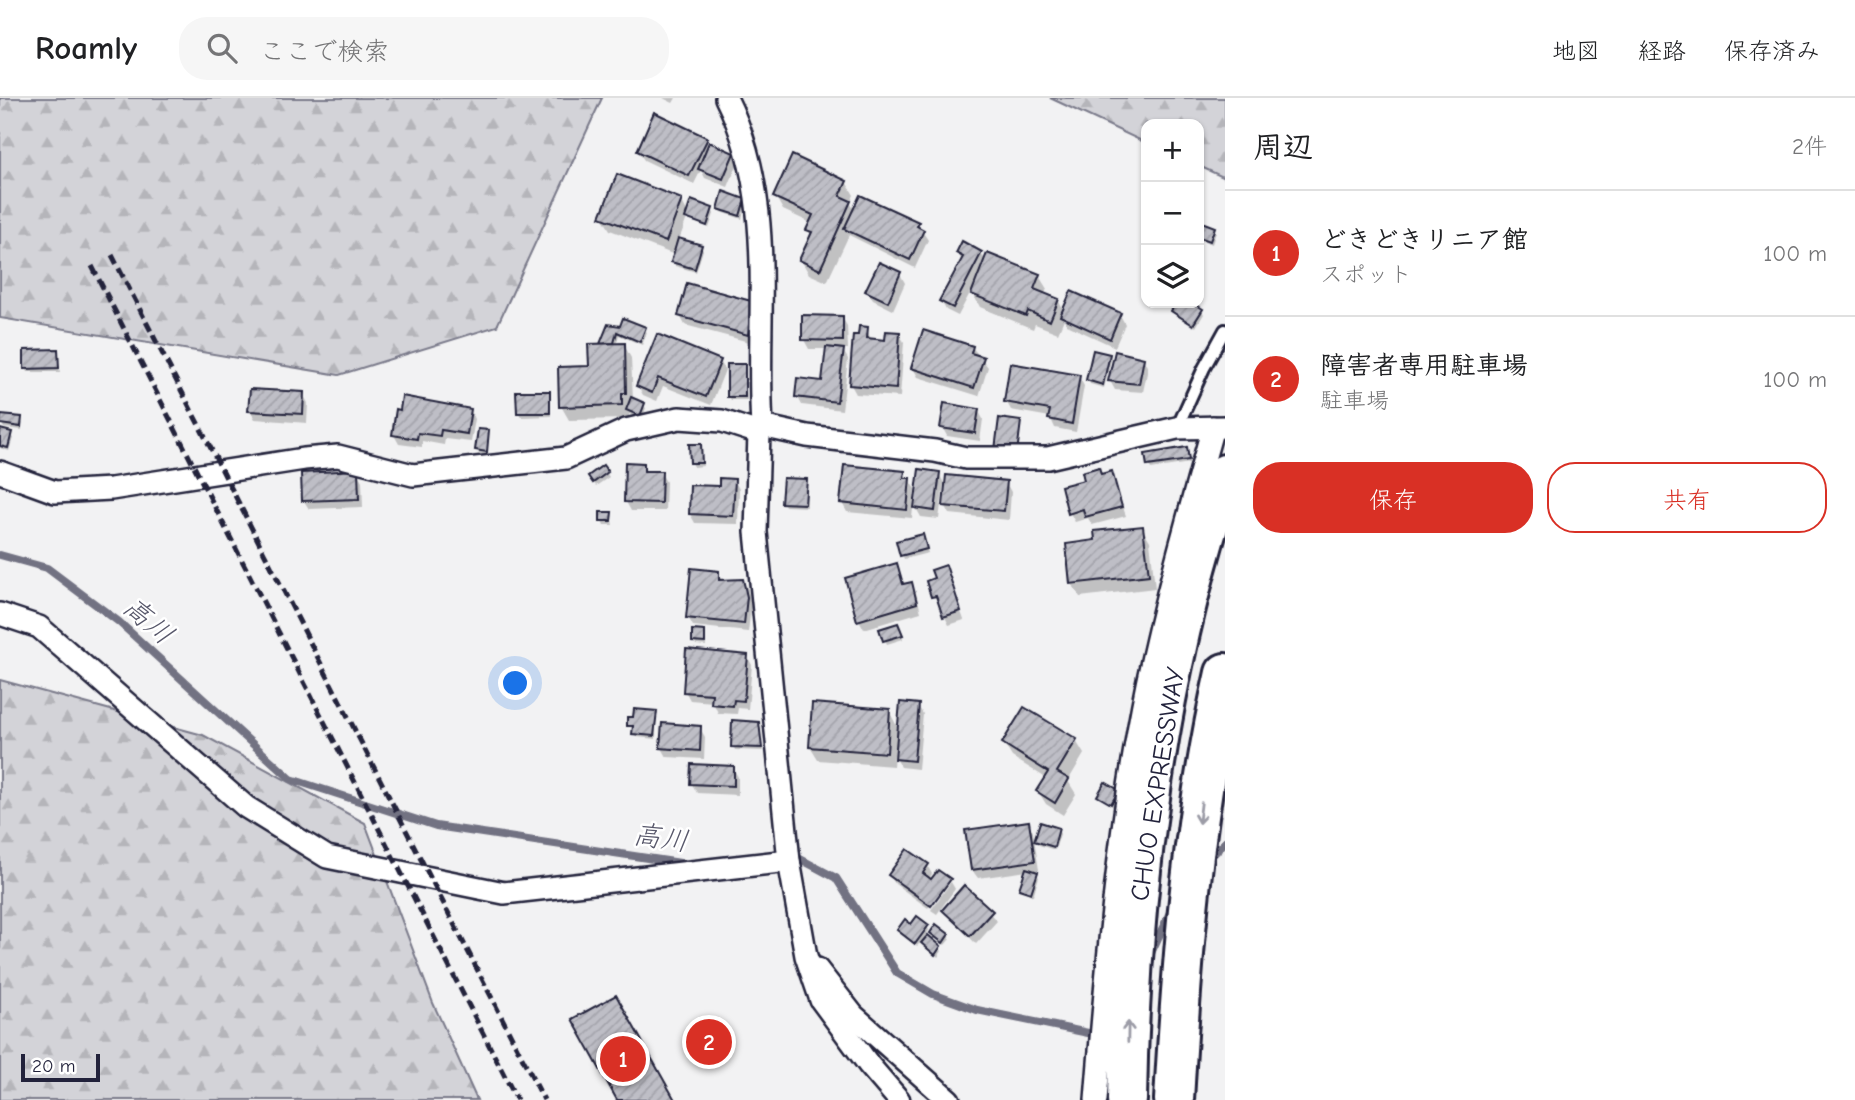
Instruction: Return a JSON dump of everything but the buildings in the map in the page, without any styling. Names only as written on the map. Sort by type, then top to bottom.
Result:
[{"type":"highway","name":"CHUO EXPRESSWAY","points":[[1127,1100],[1130,997],[1142,866],[1163,720],[1187,604],[1225,474]]},
{"type":"highway","name":"CHUO EXPRESSWAY","points":[[1174,1100],[1179,1005],[1202,799],[1225,673]]},
{"type":"street","points":[[726,98],[736,118],[755,181],[761,233],[761,430],[756,532],[789,861],[806,956],[821,1000],[869,1065],[899,1100]]},
{"type":"street","points":[[0,472],[55,492],[111,489],[304,458],[338,456],[413,475],[566,458],[626,430],[679,418],[722,421],[761,430],[980,458],[1048,458],[1177,428],[1219,427],[1147,685],[1122,835],[1096,1100]]},
{"type":"street","points":[[0,614],[38,627],[246,807],[327,857],[504,893],[789,861]]},
{"type":"street","points":[[806,956],[853,1015],[949,1100]]},
{"type":"lane","points":[[1177,428],[1204,368],[1225,330]]},
{"type":"green space","points":[[0,98],[602,98],[497,326],[339,375],[0,318]]},
{"type":"green space","points":[[1050,98],[1225,98],[1225,178],[1204,168],[1204,119],[1141,119],[1141,141]]},
{"type":"green space","points":[[0,680],[203,735],[365,823],[433,1003],[477,1100],[0,1100]]},
{"type":"waterway","name":"高川","points":[[0,555],[47,568],[119,622],[291,779],[436,826],[687,864]]},
{"type":"waterway","name":"高川","points":[[1207,861],[1225,842]]},
{"type":"waterway","name":"高川","points":[[789,853],[836,878],[897,973],[933,994],[977,1010],[1093,1034],[1101,1030]]},
{"type":"waterway","name":"高川","points":[[1151,953],[1172,908]]},
{"type":"railway","points":[[112,255],[544,1100]]},
{"type":"railway","points":[[92,266],[517,1100]]},
{"type":"place","name":"障害者専用駐車場","points":[[709,1042]]},
{"type":"place","name":"どきどきリニア館","points":[[623,1059]]}]
